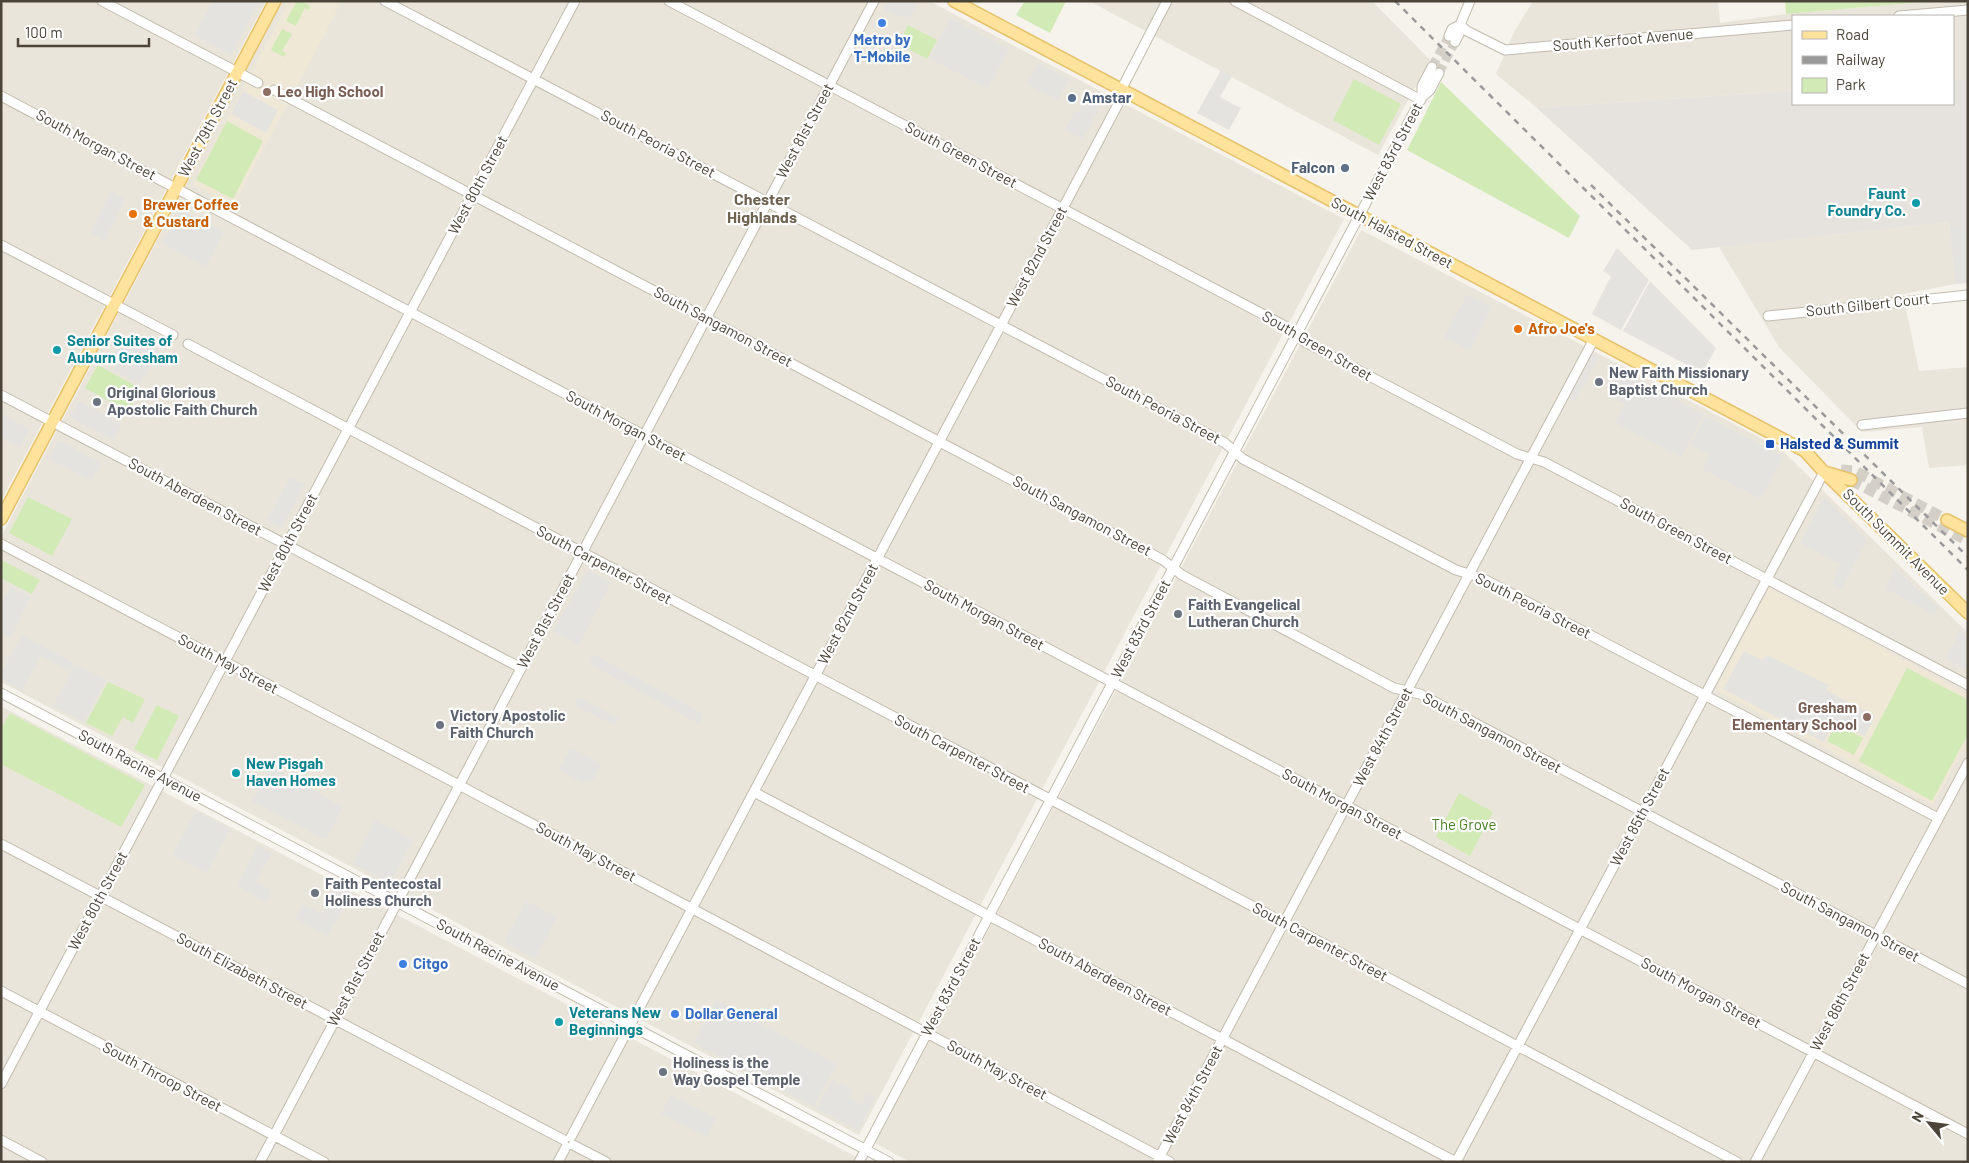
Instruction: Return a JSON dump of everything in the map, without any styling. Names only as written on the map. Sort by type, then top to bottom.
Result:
[{"type":"main road","name":"West 79th Street","points":[[1,520],[275,1]]},
{"type":"main road","name":"South Halsted Street","points":[[954,1],[1806,451],[1824,472]]},
{"type":"main road","points":[[1824,472],[1841,470]]},
{"type":"main road","points":[[1824,472],[1851,480]]},
{"type":"main road","name":"South Summit Avenue","points":[[1824,472],[1968,613]]},
{"type":"main road","points":[[1947,520],[1968,531]]},
{"type":"street","points":[[102,1],[258,83]]},
{"type":"street","name":"South Peoria Street","points":[[385,1],[1225,443],[1243,459],[1456,570],[1482,578],[1938,818]]},
{"type":"street","name":"West 80th Street","points":[[1,1084],[575,1]]},
{"type":"street","name":"South Green Street","points":[[669,1],[1287,327],[1305,342],[1517,454],[1544,462],[1968,685]]},
{"type":"street","name":"West 81st Street","points":[[260,1162],[874,1]]},
{"type":"street","name":"West 82nd Street","points":[[558,1162],[1063,208],[1167,1]]},
{"type":"street","points":[[1235,1],[1421,98]]},
{"type":"street","points":[[1452,39],[1459,34],[1460,25],[1470,1]]},
{"type":"street","points":[[1910,15],[1968,10]]},
{"type":"street","name":"South Kerfoot Avenue","points":[[1460,25],[1467,31],[1505,50],[1792,25]]},
{"type":"street","name":"West 83rd Street","points":[[859,1162],[1421,98],[1430,90],[1435,70]]},
{"type":"street","name":"South Sangamon Street","points":[[274,90],[472,196],[940,440],[1163,560],[1182,575],[1394,688],[1420,694],[1968,984]]},
{"type":"street","name":"South Morgan Street","points":[[1,96],[1968,1134]]},
{"type":"street","points":[[1,245],[173,336]]},
{"type":"street","name":"South Gilbert Court","points":[[1768,316],[1968,295]]},
{"type":"street","name":"West 84th Street","points":[[1159,1159],[1594,339]]},
{"type":"street","name":"South Carpenter Street","points":[[188,344],[1737,1162]]},
{"type":"street","name":"South Aberdeen Street","points":[[1,395],[521,668]]},
{"type":"street","points":[[1862,425],[1968,413]]},
{"type":"street","name":"West 85th Street","points":[[1456,1162],[1824,472]]},
{"type":"street","name":"South May Street","points":[[1,544],[927,1032],[1159,1159],[1170,1162]]},
{"type":"street","name":"South Racine Avenue","points":[[1,693],[889,1162]]},
{"type":"street","name":"West 86th Street","points":[[1755,1162],[1968,763]]},
{"type":"street","name":"South Aberdeen Street","points":[[754,792],[1456,1162]]},
{"type":"street","name":"South Elizabeth Street","points":[[1,844],[606,1162]]},
{"type":"street","name":"South Throop Street","points":[[1,991],[324,1162]]},
{"type":"street","points":[[1,1140],[42,1162]]},
{"type":"shaded area","points":[[1,1],[266,1],[1,501]]},
{"type":"shaded area","points":[[213,1],[259,1],[231,55],[194,35]]},
{"type":"shaded area","points":[[283,1],[929,1],[1344,219],[859,1135],[1,682],[1,537]]},
{"type":"shaded area","name":"Leo High School","points":[[289,1],[342,1],[234,205],[193,184]]},
{"type":"shaded area","points":[[888,1],[913,1],[917,3],[910,18],[898,16],[884,9]]},
{"type":"shaded area","points":[[1089,1],[1372,1],[1430,60],[1378,155]]},
{"type":"shaded area","points":[[1533,1],[1718,1],[1720,23],[1786,14],[1935,1],[1968,1],[1968,79],[1954,80],[1954,15],[1792,15],[1792,91],[1537,108],[1496,74],[1514,32]]},
{"type":"shaded area","points":[[950,18],[1009,49],[988,89],[929,58]]},
{"type":"shaded area","points":[[1038,63],[1069,79],[1058,100],[1027,84]]},
{"type":"shaded area","points":[[1221,70],[1232,76],[1220,97],[1241,108],[1229,130],[1197,113]]},
{"type":"shaded area","points":[[1968,79],[1968,283],[1955,284],[1949,222],[1692,250],[1537,108],[1792,91],[1792,105],[1954,105],[1954,80]]},
{"type":"shaded area","points":[[243,91],[278,110],[266,133],[231,114]]},
{"type":"shaded area","points":[[1089,92],[1104,100],[1083,139],[1065,130],[1075,111],[1078,112]]},
{"type":"shaded area","points":[[111,191],[125,199],[105,241],[90,233]]},
{"type":"shaded area","points":[[180,209],[224,232],[206,267],[162,243]]},
{"type":"shaded area","points":[[1949,222],[1955,284],[1903,294],[1919,371],[1968,367],[1968,465],[1929,468],[1922,427],[1862,432],[1779,347],[1719,247]]},
{"type":"shaded area","points":[[1968,226],[1968,281],[1957,282],[1950,228]]},
{"type":"shaded area","points":[[1361,230],[1780,448],[1968,633],[1968,1162],[910,1162],[875,1143]]},
{"type":"shaded area","points":[[1617,248],[1649,280],[1621,330],[1592,314],[1611,276],[1603,271]]},
{"type":"shaded area","points":[[1650,281],[1716,348],[1702,373],[1623,331]]},
{"type":"shaded area","points":[[1467,294],[1492,307],[1470,351],[1444,337]]},
{"type":"shaded area","points":[[133,333],[160,348],[140,385],[113,370],[119,360],[112,356],[122,338],[128,342]]},
{"type":"shaded area","points":[[1591,353],[1599,357],[1575,402],[1567,398]]},
{"type":"shaded area","points":[[1620,370],[1704,415],[1681,457],[1615,423],[1625,404],[1607,394]]},
{"type":"shaded area","points":[[79,401],[122,424],[113,440],[70,417]]},
{"type":"shaded area","points":[[1,414],[30,429],[20,447],[1,437]]},
{"type":"shaded area","points":[[1705,416],[1783,456],[1761,499],[1702,469],[1709,455],[1690,445]]},
{"type":"shaded area","points":[[58,440],[101,463],[92,481],[49,459]]},
{"type":"shaded area","points":[[290,477],[305,484],[281,528],[267,520]]},
{"type":"shaded area","points":[[1824,497],[1867,540],[1841,590],[1832,584],[1840,564],[1800,543]]},
{"type":"shaded area","points":[[1895,568],[1938,608],[1934,615],[1885,588]]},
{"type":"shaded area","points":[[588,570],[611,582],[579,645],[553,631]]},
{"type":"shaded area","points":[[11,587],[30,597],[11,638],[1,632],[1,605]]},
{"type":"shaded area","name":"Gresham Elementary School","points":[[1769,588],[1968,694],[1968,740],[1933,805],[1716,690]]},
{"type":"shaded area","points":[[1960,630],[1968,638],[1968,670],[1946,659]]},
{"type":"shaded area","points":[[22,635],[74,663],[69,671],[41,656],[22,690],[1,679],[1,673]]},
{"type":"shaded area","points":[[1744,651],[1762,660],[1767,655],[1829,685],[1826,690],[1875,716],[1865,736],[1835,720],[1824,742],[1723,689]]},
{"type":"shaded area","points":[[593,654],[704,714],[699,724],[592,665],[590,663]]},
{"type":"shaded area","points":[[75,664],[106,680],[84,722],[53,706]]},
{"type":"shaded area","points":[[578,697],[619,718],[615,725],[573,705]]},
{"type":"shaded area","points":[[1,706],[866,1162],[1,1162]]},
{"type":"shaded area","points":[[571,748],[602,764],[593,780],[582,782],[558,769]]},
{"type":"shaded area","points":[[271,767],[343,807],[326,840],[252,801]]},
{"type":"shaded area","points":[[196,811],[230,829],[207,873],[172,855]]},
{"type":"shaded area","points":[[375,820],[413,840],[390,883],[353,864]]},
{"type":"shaded area","points":[[257,846],[272,853],[256,881],[272,891],[267,903],[237,886]]},
{"type":"shaded area","points":[[337,886],[351,894],[328,936],[295,919],[303,904],[322,914]]},
{"type":"shaded area","points":[[526,901],[557,917],[535,959],[504,942]]},
{"type":"shaded area","points":[[716,1000],[837,1064],[814,1107],[693,1043]]},
{"type":"shaded area","points":[[832,1079],[853,1090],[849,1098],[861,1105],[868,1093],[875,1097],[859,1131],[816,1109]]},
{"type":"shaded area","points":[[671,1095],[716,1118],[707,1137],[661,1114]]},
{"type":"green space","points":[[297,1],[310,6],[309,10],[305,8],[296,26],[286,21]]},
{"type":"green space","points":[[1025,1],[1066,1],[1050,33],[1016,15]]},
{"type":"green space","points":[[1785,1],[1935,1],[1786,14]]},
{"type":"green space","points":[[908,25],[937,40],[927,59],[899,44]]},
{"type":"green space","points":[[282,29],[292,34],[282,51],[286,53],[284,57],[271,50]]},
{"type":"green space","points":[[1354,79],[1401,104],[1379,145],[1333,120]]},
{"type":"green space","points":[[1441,82],[1580,216],[1569,238],[1407,150]]},
{"type":"green space","points":[[227,121],[263,141],[233,199],[196,180]]},
{"type":"green space","points":[[98,365],[141,389],[129,412],[85,388]]},
{"type":"green space","points":[[28,497],[72,519],[52,556],[9,533]]},
{"type":"green space","points":[[1,560],[40,580],[32,594],[1,578]]},
{"type":"green space","points":[[1907,668],[1968,700],[1968,734],[1932,801],[1859,761]]},
{"type":"green space","points":[[108,682],[145,699],[133,723],[123,717],[112,736],[86,723]]},
{"type":"green space","points":[[157,705],[179,716],[157,760],[134,749]]},
{"type":"green space","points":[[10,713],[145,785],[121,827],[1,764],[1,729]]},
{"type":"green space","points":[[1836,724],[1863,738],[1854,755],[1827,741]]},
{"type":"green space","name":"The Grove","points":[[1459,793],[1493,812],[1470,856],[1436,837]]},
{"type":"tunnel","points":[[1432,67],[1449,36]]},
{"type":"tunnel","points":[[1439,73],[1455,42]]},
{"type":"tunnel","points":[[1841,470],[1855,471],[1947,520]]},
{"type":"tunnel","points":[[1851,480],[1968,541]]},
{"type":"railway","points":[[1395,1],[1968,570]]},
{"type":"railway","points":[[1591,185],[1968,557]]},
{"type":"place","name":"Metro by T-Mobile","points":[[882,23]]},
{"type":"place","name":"Leo High School","points":[[267,92]]},
{"type":"place","name":"Amstar","points":[[1072,98]]},
{"type":"place","name":"Falcon","points":[[1345,168]]},
{"type":"place","name":"Faunt Foundry Co.","points":[[1916,203]]},
{"type":"place","name":"Brewer Coffee & Custard","points":[[133,214]]},
{"type":"place","name":"Afro Joe's","points":[[1518,329]]},
{"type":"place","name":"Senior Suites of Auburn Gresham","points":[[57,350]]},
{"type":"place","name":"New Faith Missionary Baptist Church","points":[[1599,382]]},
{"type":"place","name":"Original Glorious Apostolic Faith Church","points":[[97,402]]},
{"type":"place","name":"Halsted & Summit","points":[[1770,444]]},
{"type":"place","name":"Faith Evangelical Lutheran Church","points":[[1178,614]]},
{"type":"place","name":"Gresham Elementary School","points":[[1867,717]]},
{"type":"place","name":"Victory Apostolic Faith Church","points":[[440,725]]},
{"type":"place","name":"New Pisgah Haven Homes","points":[[236,773]]},
{"type":"place","name":"Faith Pentecostal Holiness Church","points":[[315,893]]},
{"type":"place","name":"Citgo","points":[[403,964]]},
{"type":"place","name":"Dollar General","points":[[675,1014]]},
{"type":"place","name":"Veterans New Beginnings","points":[[559,1022]]},
{"type":"place","name":"Holiness is the Way Gospel Temple","points":[[663,1072]]},
{"type":"district","name":"Chester Highlands","points":[[762,208]]}]
